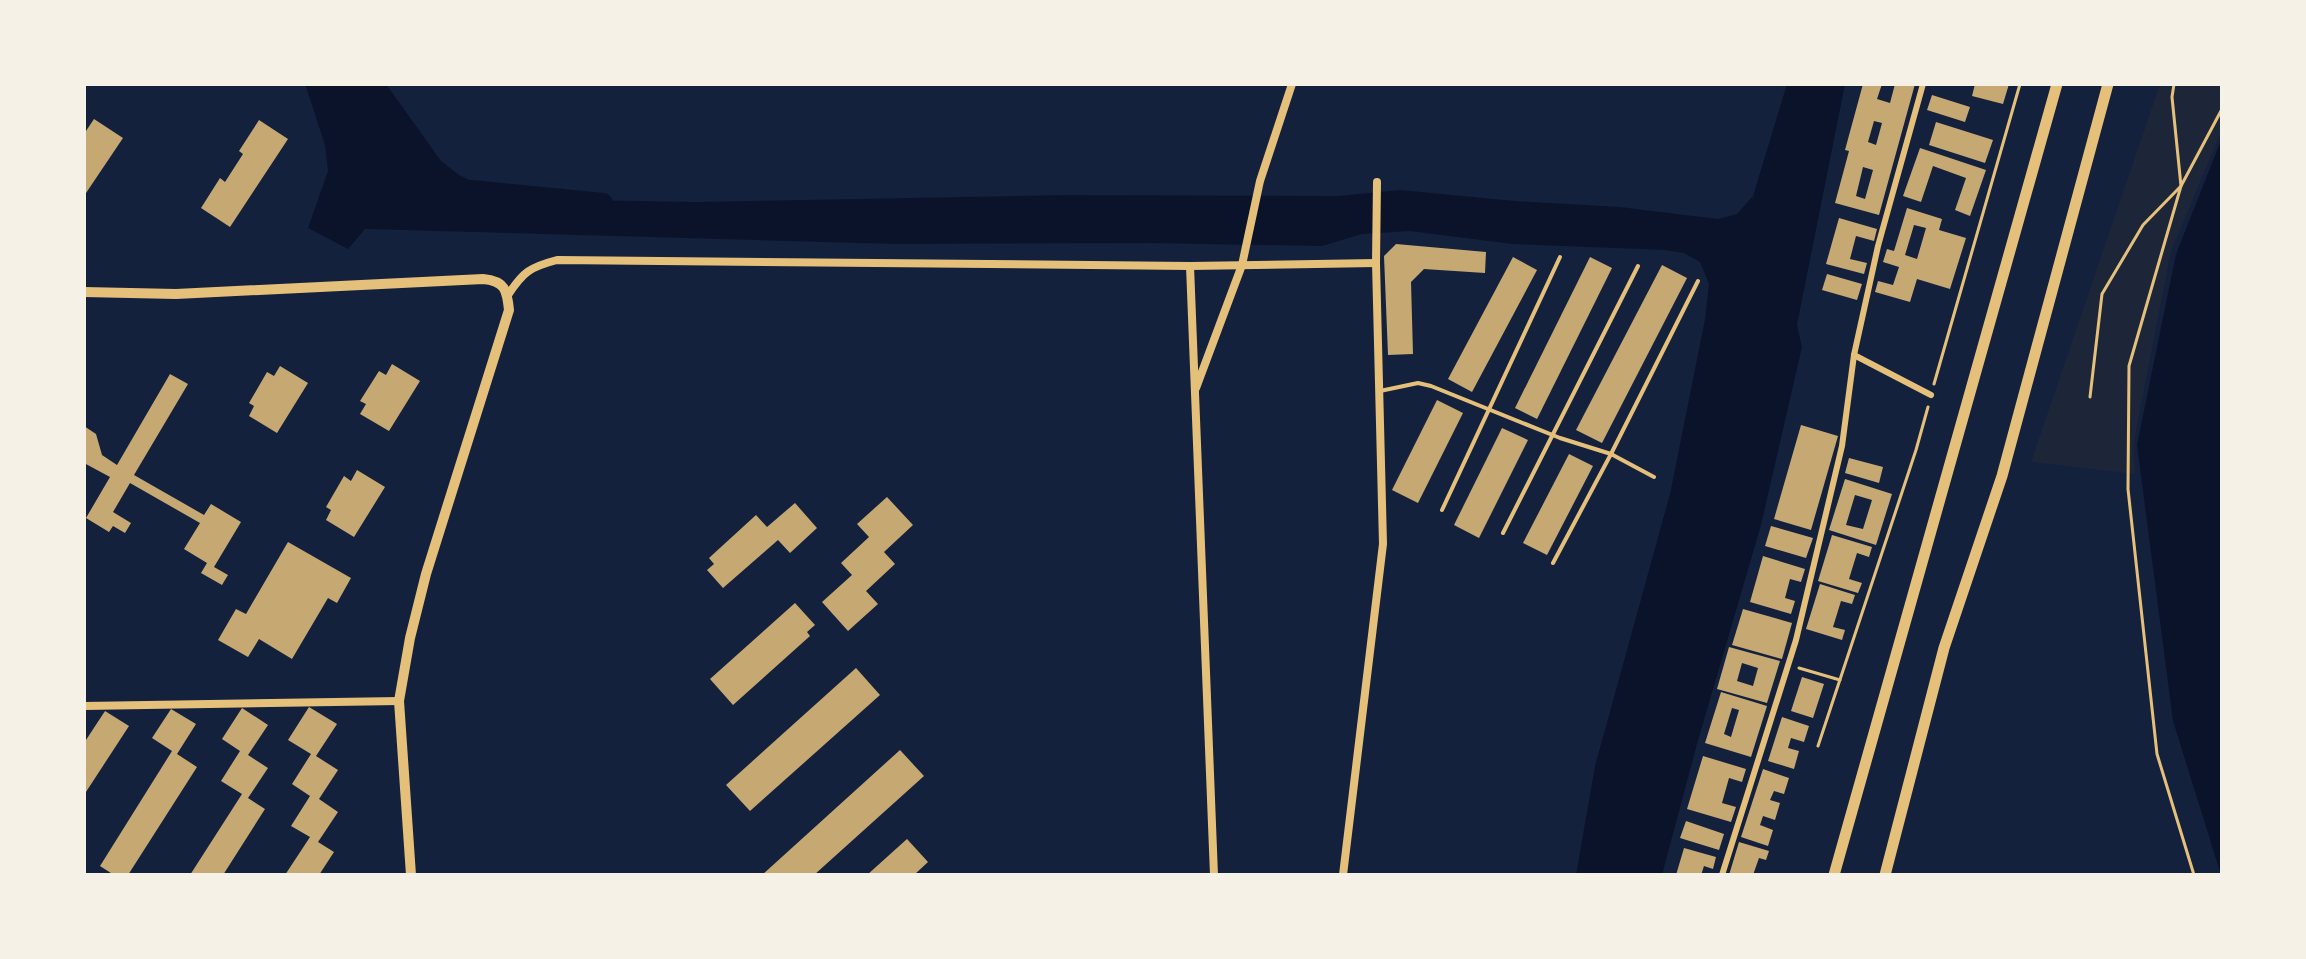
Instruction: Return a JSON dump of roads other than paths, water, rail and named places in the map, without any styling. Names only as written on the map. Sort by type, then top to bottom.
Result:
[{"type":"main road","points":[[1834,875],[2057,84]]},
{"type":"main road","points":[[1885,875],[1944,648],[2002,476],[2108,84]]},
{"type":"street","points":[[1195,391],[1242,265],[1259,185],[1292,84]]},
{"type":"street","points":[[1722,875],[1796,640],[1842,446],[1854,355],[1878,246],[1923,84]]},
{"type":"street","points":[[1343,875],[1383,544],[1377,182]]},
{"type":"street","points":[[508,295],[522,275],[537,265],[557,260],[1190,266],[1376,263]]},
{"type":"street","points":[[1190,266],[1214,875]]},
{"type":"street","points":[[84,292],[176,294],[483,279],[495,280],[508,295],[509,310],[426,574],[399,701],[411,875]]},
{"type":"street","points":[[1854,355],[1931,395]]},
{"type":"street","points":[[84,706],[399,701]]},
{"type":"lane","points":[[1442,510],[1560,257]]},
{"type":"lane","points":[[1503,533],[1638,266]]},
{"type":"lane","points":[[1553,563],[1698,281]]},
{"type":"lane","points":[[1380,391],[1418,383],[1431,386],[1553,436],[1611,454],[1654,477]]},
{"type":"waterway","points":[[472,190],[603,203]]}]
